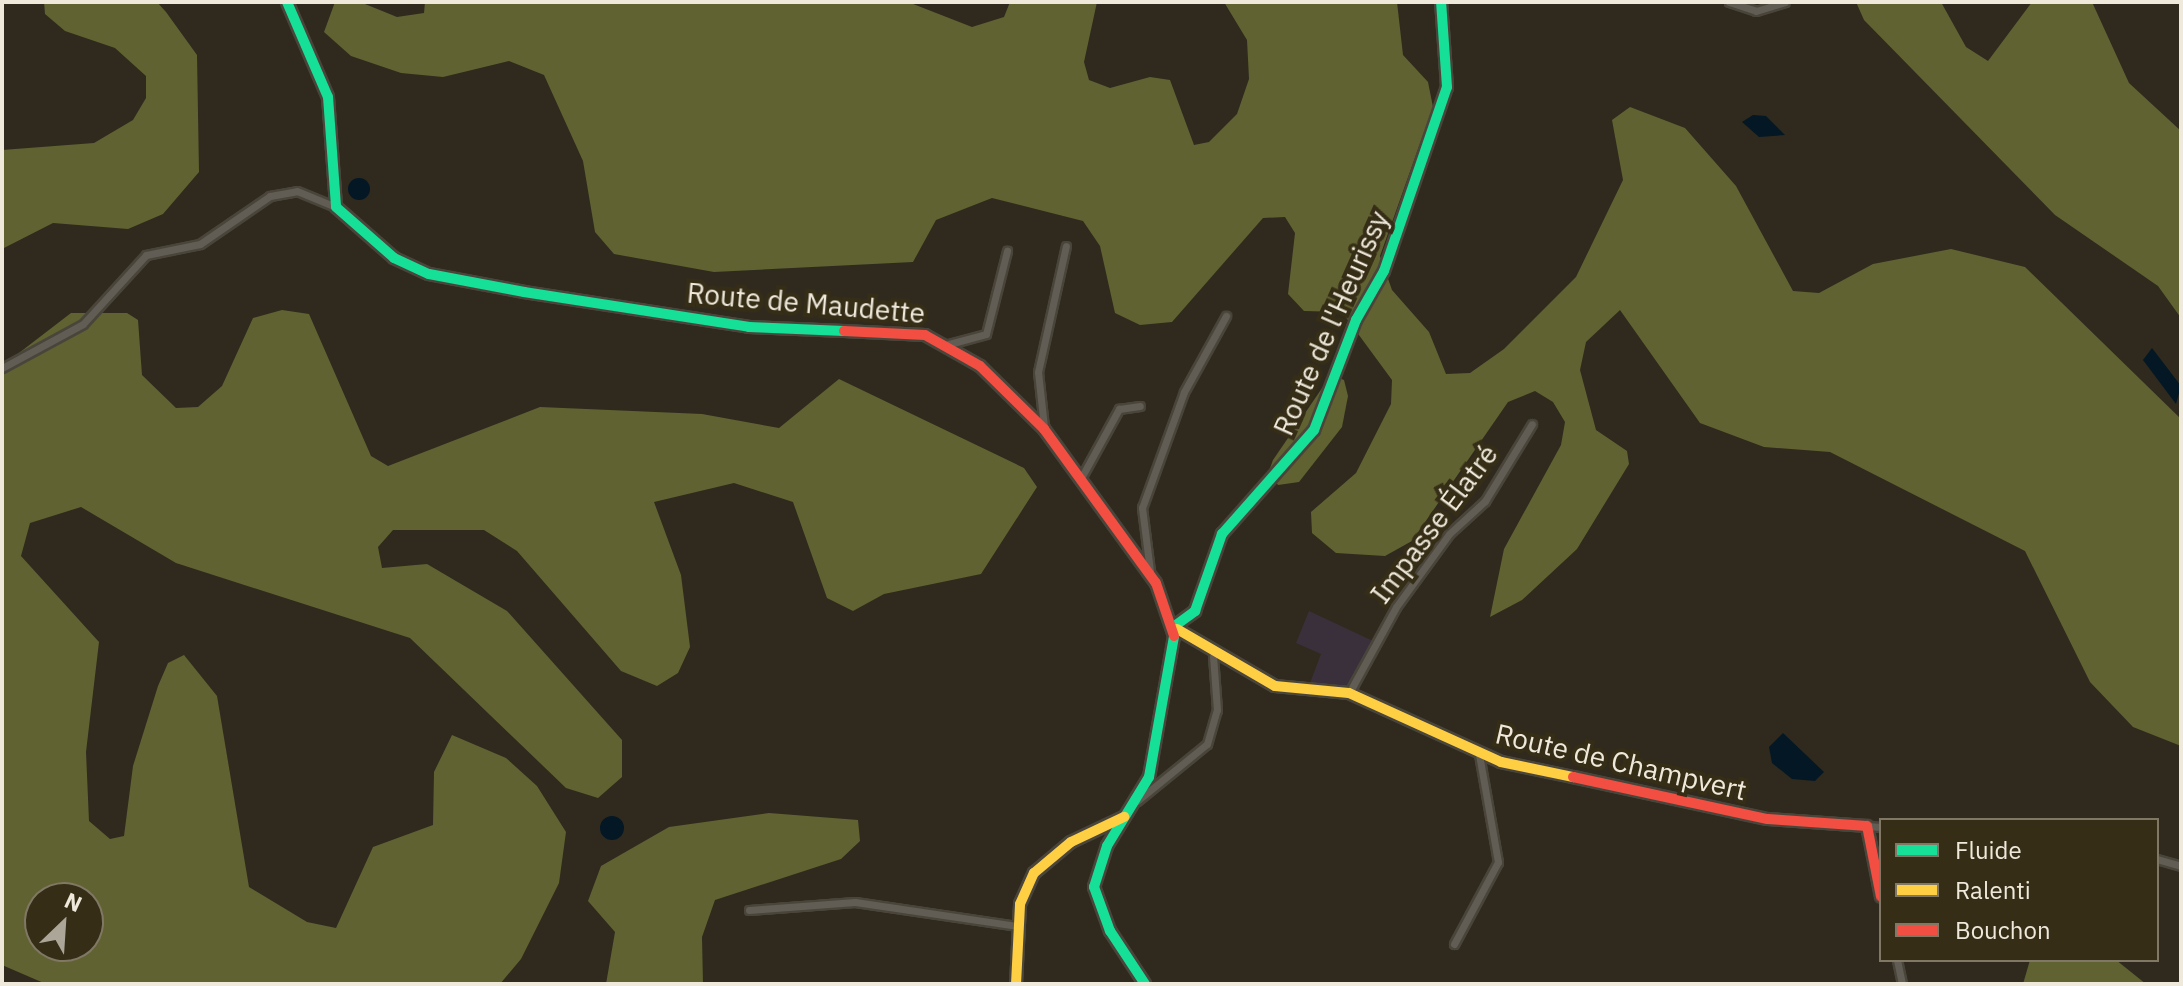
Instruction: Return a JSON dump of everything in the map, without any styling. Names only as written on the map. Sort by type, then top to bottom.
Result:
[{"type":"street","points":[[2,368],[83,324],[146,255],[200,244],[270,196],[297,191],[336,207],[328,97],[287,2]]},
{"type":"street","name":"Route de l'Heurissy","points":[[1176,627],[1195,611],[1222,534],[1314,430],[1356,320],[1384,271],[1447,87],[1441,2]]},
{"type":"street","points":[[1729,2],[1756,11],[1785,2]]},
{"type":"street","name":"Route de Maudette","points":[[336,207],[361,236],[429,274],[749,327],[863,327],[949,344],[1044,429],[1151,577],[1176,627]]},
{"type":"street","points":[[1044,429],[1038,372],[1066,246]]},
{"type":"street","points":[[949,344],[986,334],[1007,251]]},
{"type":"street","points":[[1151,577],[1142,508],[1184,392],[1226,316]]},
{"type":"street","points":[[1081,478],[1116,412],[1140,406]]},
{"type":"street","name":"Impasse Élatré","points":[[1349,693],[1396,607],[1449,534],[1485,501],[1532,424]]},
{"type":"street","points":[[1137,801],[1155,755],[1176,627]]},
{"type":"street","name":"Route de Champvert","points":[[1176,627],[1213,656],[1290,691],[1349,693],[1479,754],[1724,811],[1867,826]]},
{"type":"street","points":[[1145,984],[1110,931],[1094,887],[1124,817],[1137,801],[1207,744],[1217,710],[1213,656]]},
{"type":"street","points":[[1454,944],[1498,862],[1479,754]]},
{"type":"street","points":[[1016,984],[1018,926],[1034,873],[1071,842],[1124,817]]},
{"type":"street","points":[[1879,827],[1867,826],[1879,887]]},
{"type":"street","points":[[2159,860],[2181,866]]},
{"type":"street","points":[[749,910],[855,902],[1018,926]]},
{"type":"street","points":[[1897,962],[1902,984]]},
{"type":"shaded area","points":[[1309,611],[1373,641],[1347,688],[1309,686],[1321,654],[1296,643]]},
{"type":"green space","points":[[44,2],[157,2],[197,55],[199,172],[163,214],[128,229],[53,223],[2,249],[2,150],[94,143],[133,120],[146,98],[146,76],[115,48],[65,31],[45,14]]},
{"type":"green space","points":[[335,2],[360,2],[397,17],[424,13],[425,2],[908,2],[972,27],[1004,17],[1010,2],[1097,2],[1084,62],[1089,80],[1110,88],[1150,77],[1170,80],[1194,145],[1209,142],[1237,114],[1249,79],[1247,40],[1224,2],[1397,2],[1403,55],[1428,82],[1433,107],[1380,256],[1392,290],[1429,332],[1446,374],[1470,373],[1504,349],[1576,277],[1623,180],[1612,120],[1630,107],[1685,128],[1736,186],[1793,291],[1819,293],[1873,264],[1951,249],[2025,267],[2181,419],[2181,746],[2133,727],[2090,682],[2025,551],[1830,452],[1764,447],[1700,423],[1620,310],[1586,342],[1580,370],[1596,430],[1627,451],[1629,464],[1577,549],[1522,600],[1490,617],[1504,549],[1561,445],[1565,422],[1553,402],[1535,391],[1508,402],[1412,541],[1385,556],[1336,553],[1312,533],[1311,512],[1356,473],[1391,404],[1392,380],[1342,312],[1304,311],[1288,294],[1295,233],[1285,217],[1263,218],[1172,322],[1140,325],[1115,313],[1100,246],[1083,221],[992,198],[936,220],[913,262],[714,272],[614,254],[595,232],[583,161],[544,75],[509,61],[443,77],[401,73],[351,56],[324,32]]},
{"type":"green space","points":[[1856,2],[1941,2],[1966,47],[1988,61],[2032,2],[2092,2],[2129,83],[2181,131],[2181,318],[2158,286],[2055,215],[1864,20]]},
{"type":"green space","points":[[282,310],[309,314],[371,456],[388,466],[540,407],[702,414],[779,428],[839,379],[1024,468],[1037,487],[981,574],[884,594],[853,611],[827,598],[793,502],[734,483],[654,502],[681,575],[690,647],[678,673],[657,686],[621,671],[517,551],[484,530],[393,530],[378,547],[382,568],[427,564],[507,611],[622,740],[622,777],[598,798],[566,788],[410,638],[176,563],[81,507],[30,523],[21,556],[99,642],[86,752],[89,821],[110,839],[124,836],[133,766],[158,686],[168,663],[184,655],[217,696],[249,887],[307,922],[336,928],[373,847],[433,825],[434,772],[452,735],[506,758],[537,786],[566,832],[559,883],[521,959],[500,984],[46,984],[2,965],[2,366],[71,313],[127,313],[138,320],[142,375],[176,408],[198,407],[222,386],[253,318]]},
{"type":"green space","points":[[1331,375],[1344,380],[1348,396],[1342,427],[1299,482],[1278,485],[1269,471],[1273,460]]},
{"type":"green space","points":[[769,813],[858,820],[860,841],[841,859],[715,900],[702,937],[703,984],[606,984],[615,932],[588,901],[601,866],[669,827]]},
{"type":"green space","points":[[2029,962],[2118,962],[2146,984],[2023,984]]},
{"type":"water","points":[[1753,115],[1766,116],[1785,135],[1759,137],[1742,122]]},
{"type":"water","points":[[359,178],[367,181],[370,189],[367,197],[359,200],[351,197],[348,189],[351,181]]},
{"type":"water","points":[[2152,348],[2181,386],[2176,404],[2143,360]]},
{"type":"water","points":[[1783,733],[1824,772],[1815,781],[1792,779],[1772,763],[1769,747]]},
{"type":"water","points":[[612,816],[620,820],[624,828],[620,836],[612,840],[604,836],[600,828],[604,820]]},
{"type":"traffic: fast","points":[[287,2],[328,97],[336,207],[394,258],[429,274],[524,292],[749,327],[844,331]]},
{"type":"traffic: fast","points":[[1176,625],[1195,611],[1222,534],[1314,430],[1356,320],[1384,271],[1447,87],[1441,2]]},
{"type":"traffic: fast","points":[[1145,984],[1110,931],[1094,887],[1107,846],[1149,777],[1174,636]]},
{"type":"traffic: slow","points":[[1177,629],[1275,686],[1349,693],[1501,762],[1573,777]]},
{"type":"traffic: slow","points":[[1016,984],[1020,904],[1034,873],[1071,842],[1124,817]]},
{"type":"traffic: jam","points":[[844,331],[925,335],[980,366],[1044,429],[1156,583],[1174,636]]},
{"type":"traffic: jam","points":[[1573,777],[1768,819],[1867,826],[1879,887]]}]
